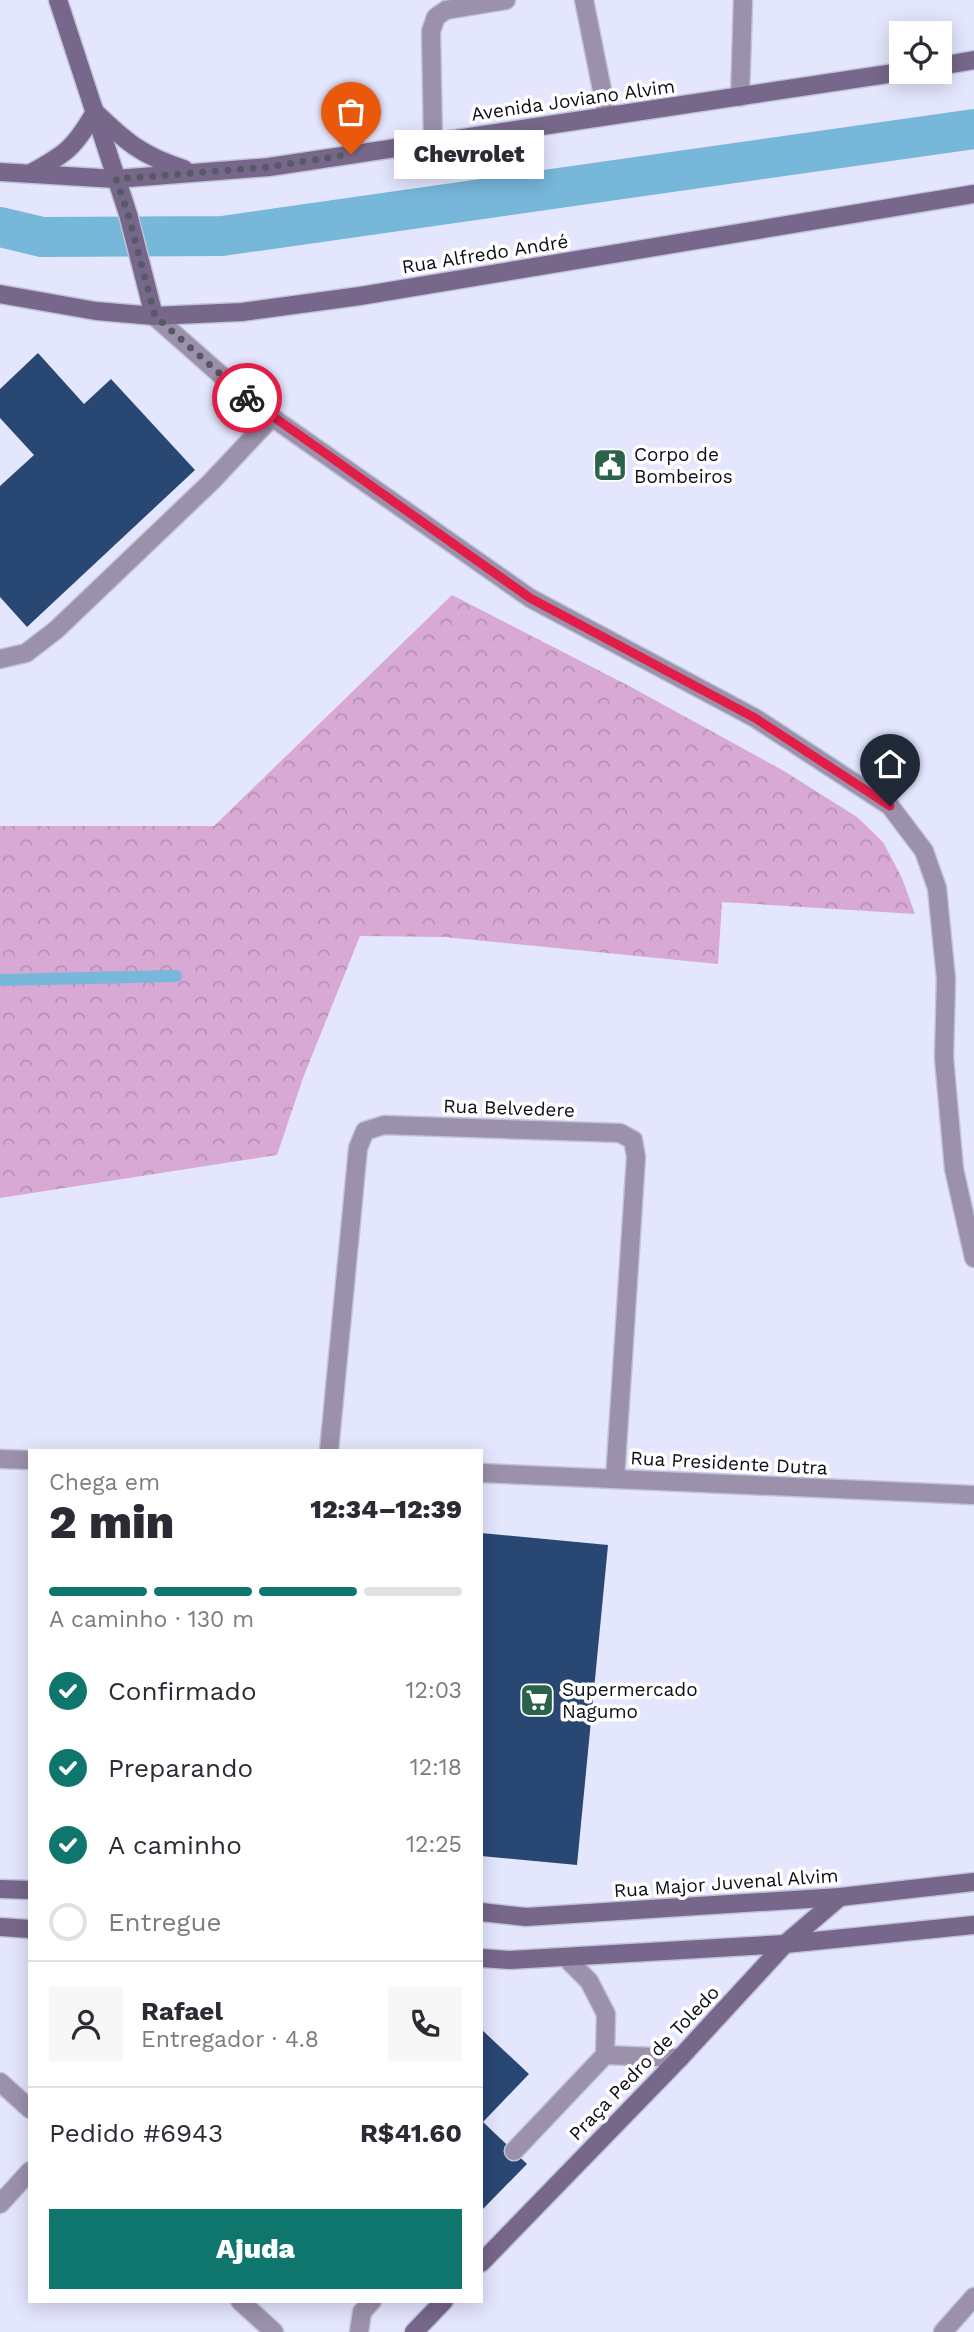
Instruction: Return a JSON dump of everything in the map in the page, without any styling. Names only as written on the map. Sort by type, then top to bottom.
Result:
[{"type":"main road","points":[[58,0],[128,214],[155,316]]},
{"type":"main road","points":[[952,63],[974,60]]},
{"type":"main road","name":"Avenida Joviano Alvim","points":[[0,172],[116,179],[269,167],[889,74]]},
{"type":"main road","points":[[94,111],[125,141],[155,160],[194,173]]},
{"type":"main road","points":[[29,174],[62,156],[80,138],[94,111]]},
{"type":"main road","name":"Rua Alfredo André","points":[[0,294],[96,311],[155,316],[242,312],[360,296],[974,194]]},
{"type":"main road","name":"Rua Major Juvenal Alvim","points":[[483,1912],[526,1917],[840,1896],[974,1882]]},
{"type":"main road","points":[[0,1889],[28,1890]]},
{"type":"main road","name":"Praça Pedro de Toledo","points":[[483,2261],[680,2058],[785,1944],[840,1896]]},
{"type":"main road","points":[[483,1958],[510,1960],[785,1944],[974,1925]]},
{"type":"main road","points":[[0,1927],[28,1929]]},
{"type":"main road","points":[[414,2332],[442,2303]]},
{"type":"street","points":[[433,142],[431,31],[436,17],[446,9],[506,0]]},
{"type":"street","points":[[584,0],[607,115]]},
{"type":"street","points":[[740,97],[743,0]]},
{"type":"street","points":[[155,316],[256,406],[530,598],[755,718],[890,806],[923,851],[937,888],[946,979],[944,1058],[954,1169],[974,1258]]},
{"type":"street","points":[[0,659],[26,653],[55,630],[211,482],[272,417]]},
{"type":"street","name":"Rua Belvedere","points":[[329,1449],[358,1147],[365,1130],[384,1125],[620,1133],[633,1140],[636,1157],[615,1479]]},
{"type":"street","points":[[0,1459],[28,1460]]},
{"type":"street","name":"Rua Presidente Dutra","points":[[483,1474],[974,1495]]},
{"type":"street","points":[[514,2151],[605,2055],[606,2014],[589,1981],[565,1957]]},
{"type":"street","points":[[605,2055],[680,2058]]},
{"type":"street","points":[[0,2082],[28,2107]]},
{"type":"street","points":[[0,2204],[28,2173]]},
{"type":"street","points":[[943,2332],[974,2297]]},
{"type":"street","points":[[242,2303],[274,2332]]},
{"type":"street","points":[[359,2332],[362,2312],[370,2303]]},
{"type":"green space","points":[[452,595],[631,687],[784,771],[857,817],[883,842],[902,878],[915,914],[722,902],[718,964],[444,937],[360,936],[303,1078],[277,1155],[0,1198],[0,826],[214,826]]},
{"type":"building","points":[[38,353],[84,404],[111,379],[195,470],[27,627],[0,597],[0,486],[34,455],[0,418],[0,389]]},
{"type":"building","name":"Supermercado Nagumo","points":[[483,1533],[608,1545],[577,1865],[483,1856]]},
{"type":"building","points":[[483,2031],[529,2074],[483,2122]]},
{"type":"building","points":[[483,2122],[527,2164],[483,2209]]},
{"type":"waterway","points":[[0,227],[42,237],[222,236],[974,129]]},
{"type":"waterway","points":[[0,980],[176,976]]},
{"type":"way so far","points":[[247,398],[155,316],[116,179],[269,167],[351,154]]},
{"type":"place","name":"Chevrolet","points":[[351,154]]},
{"type":"place","name":"Corpo de Bombeiros","points":[[610,465]]},
{"type":"place","name":"Supermercado Nagumo","points":[[537,1700]]},
{"type":"route","points":[[247,398],[530,598],[755,718],[890,806]]}]
